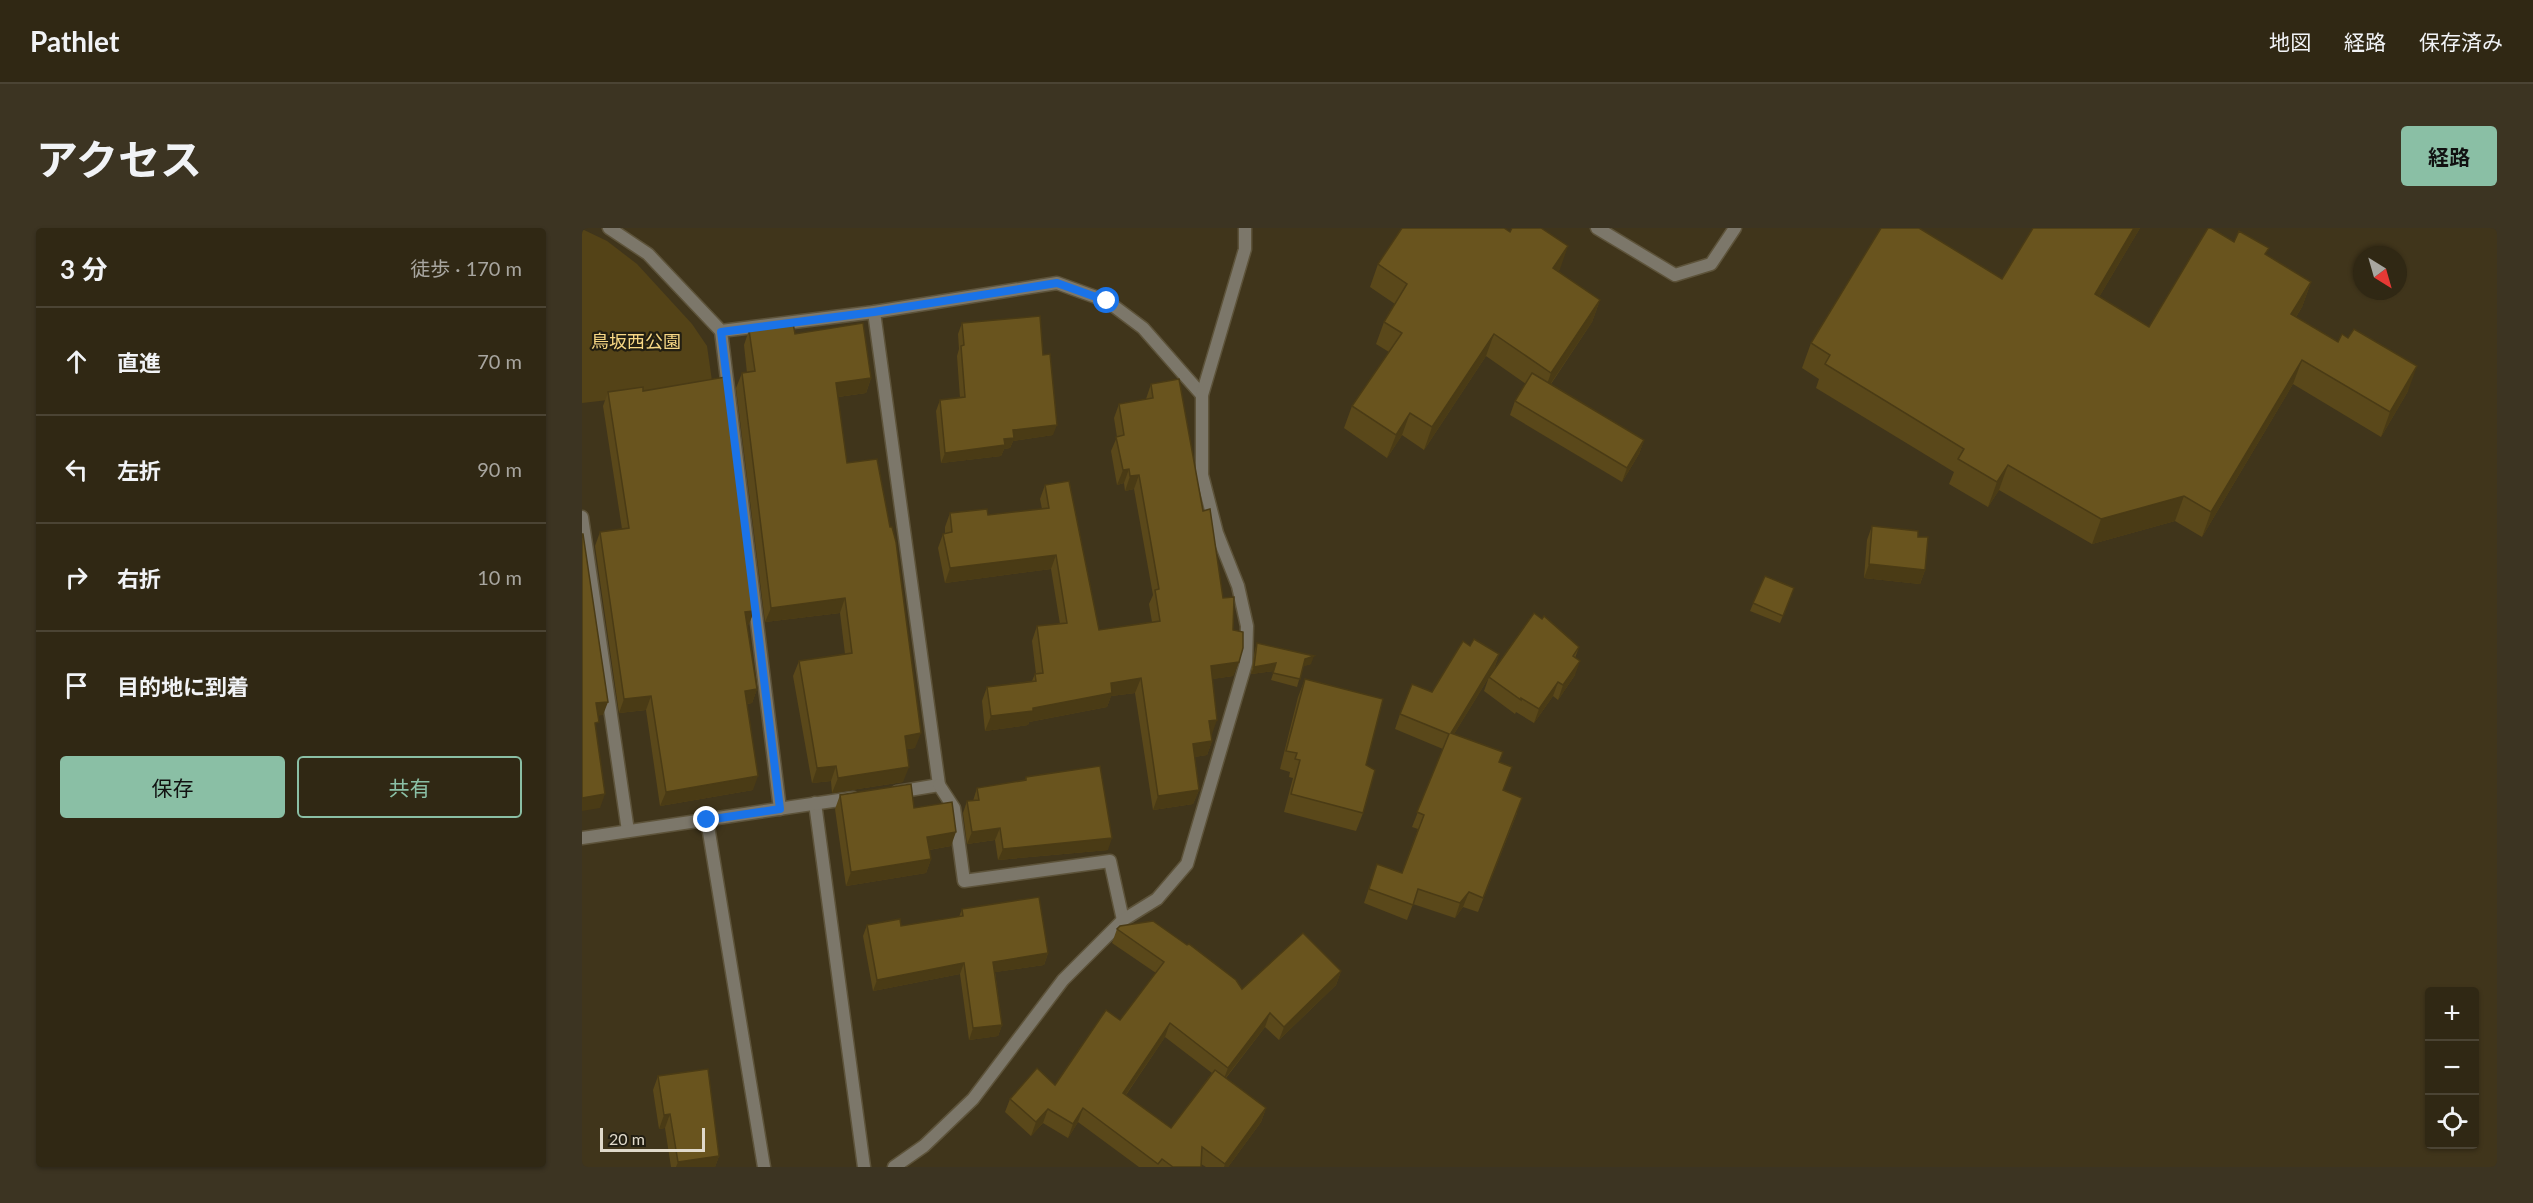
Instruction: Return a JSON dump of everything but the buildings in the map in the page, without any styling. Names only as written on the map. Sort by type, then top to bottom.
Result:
[{"type":"street","points":[[609,228],[648,254],[721,332],[780,809]]},
{"type":"street","points":[[894,1167],[924,1146],[973,1098],[1063,980],[1123,920],[1157,899],[1187,864],[1246,663],[1246,626],[1238,586],[1217,533],[1202,475],[1202,395],[1245,249],[1245,228]]},
{"type":"street","points":[[1597,228],[1675,274],[1712,264],[1735,228]]},
{"type":"street","points":[[721,332],[874,312],[1057,283],[1107,301],[1143,328],[1202,395]]},
{"type":"street","points":[[874,312],[939,785],[954,808],[963,881],[1110,861],[1123,920]]},
{"type":"street","points":[[582,517],[628,831]]},
{"type":"street","points":[[883,794],[939,785]]},
{"type":"street","points":[[582,838],[860,797]]},
{"type":"street","points":[[815,803],[864,1167]]},
{"type":"street","points":[[707,820],[764,1167]]},
{"type":"green space","name":"鳥坂西公園","points":[[582,229],[607,241],[637,264],[692,324],[707,346],[713,388],[582,403]]},
{"type":"route","points":[[707,820],[780,809],[721,332],[874,312],[1057,283],[1107,301]]}]
